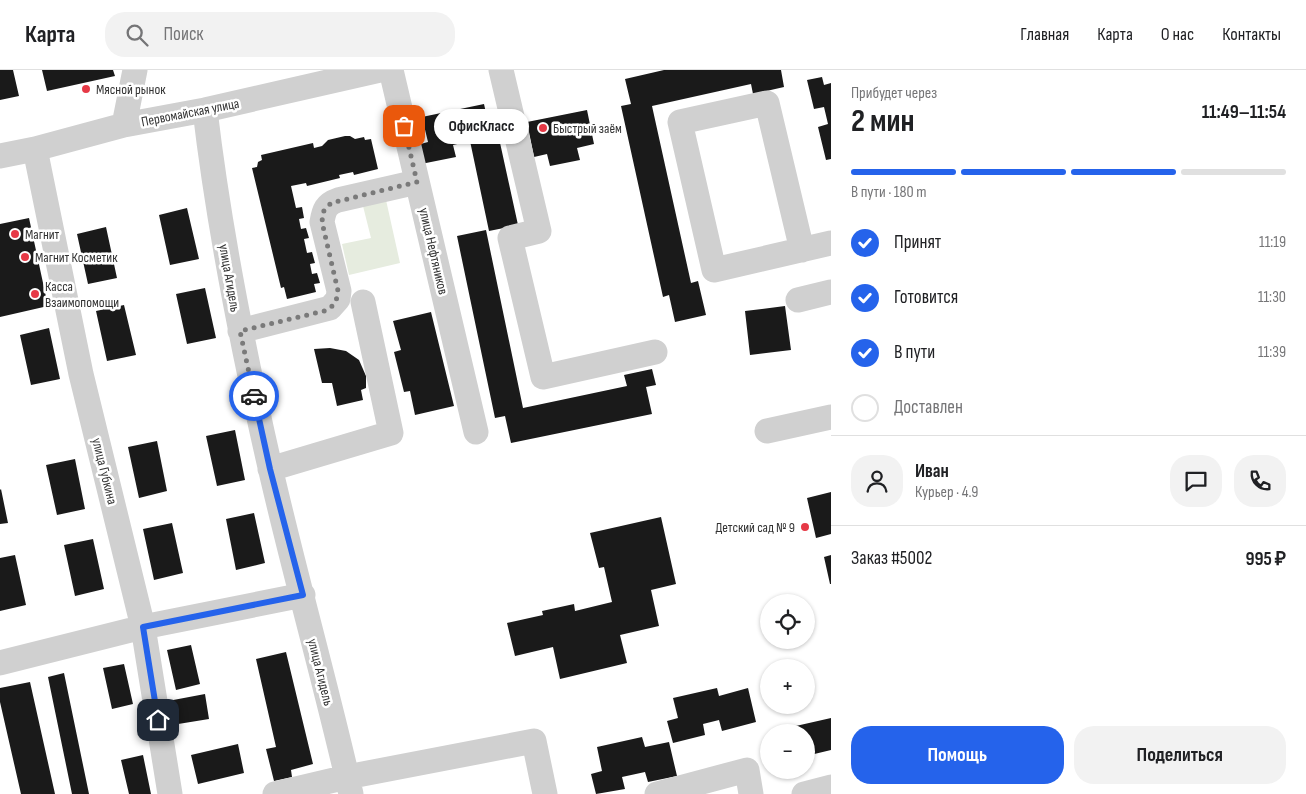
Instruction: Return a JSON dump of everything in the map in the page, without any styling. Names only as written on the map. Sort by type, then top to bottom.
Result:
[{"type":"street","points":[[124,125],[136,70]]},
{"type":"street","name":"Первомайская улица","points":[[0,156],[124,125],[204,110],[295,79],[380,70]]},
{"type":"street","name":"улица Нефтяников","points":[[391,70],[476,432]]},
{"type":"street","points":[[501,70],[539,231],[510,238],[543,377],[655,352]]},
{"type":"street","points":[[802,250],[767,103],[680,122],[714,270],[831,245]]},
{"type":"street","name":"улица Агидель","points":[[204,110],[213,181],[240,331],[270,469],[303,595],[349,786]]},
{"type":"street","name":"улица Губкина","points":[[35,148],[81,374],[143,627],[170,794]]},
{"type":"street","points":[[240,331],[330,308],[338,299],[338,291],[322,222],[326,206],[338,200],[417,182]]},
{"type":"street","points":[[798,300],[831,292]]},
{"type":"street","points":[[270,469],[391,433],[363,302]]},
{"type":"street","points":[[767,431],[831,417]]},
{"type":"street","points":[[0,663],[143,627],[303,595]]},
{"type":"street","points":[[275,794],[349,786],[534,742],[545,794]]},
{"type":"street","points":[[657,794],[747,770],[751,794]]},
{"type":"street","points":[[804,794],[831,787]]},
{"type":"shaded area","points":[[386,200],[400,263],[349,275],[342,244],[371,238],[363,206]]},
{"type":"building","points":[[0,70],[13,70],[19,96],[0,100]]},
{"type":"building","points":[[42,70],[113,70],[115,76],[47,91]]},
{"type":"building","points":[[664,70],[781,70],[784,87],[753,94],[751,84],[652,106],[691,283],[698,281],[706,315],[675,322],[669,295],[663,297],[621,106],[631,104],[625,79]]},
{"type":"building","points":[[822,77],[824,85],[831,83],[831,159],[826,160],[818,127],[828,124],[824,107],[814,109],[807,80]]},
{"type":"building","points":[[484,104],[490,131],[497,129],[518,225],[489,231],[470,141],[453,145],[456,157],[421,164],[417,145],[428,142],[422,117]]},
{"type":"building","points":[[587,110],[594,144],[577,148],[580,160],[550,166],[547,154],[534,157],[527,122]]},
{"type":"building","points":[[345,136],[355,139],[364,137],[365,140],[371,139],[378,169],[354,175],[353,172],[339,175],[340,178],[307,186],[306,183],[291,186],[296,208],[302,207],[304,218],[299,219],[301,229],[306,228],[309,238],[304,239],[307,253],[312,252],[315,263],[310,264],[312,274],[317,273],[320,283],[314,284],[316,292],[287,299],[284,287],[281,288],[252,168],[257,167],[258,162],[262,160],[261,155],[313,143],[314,148],[322,146],[328,140]]},
{"type":"building","points":[[187,208],[199,259],[170,265],[159,215]]},
{"type":"building","points":[[29,218],[48,306],[0,317],[0,224]]},
{"type":"building","points":[[106,227],[117,278],[88,284],[77,234]]},
{"type":"building","points":[[486,230],[523,408],[627,386],[624,375],[652,369],[656,385],[646,387],[652,414],[511,443],[505,416],[495,418],[457,236]]},
{"type":"building","points":[[205,288],[216,338],[187,344],[176,294]]},
{"type":"building","points":[[124,305],[136,355],[107,361],[96,311]]},
{"type":"building","points":[[785,306],[791,350],[750,355],[745,311]]},
{"type":"building","points":[[431,312],[454,406],[415,415],[410,391],[404,392],[394,352],[401,350],[393,321]]},
{"type":"building","points":[[49,328],[60,379],[31,385],[20,335]]},
{"type":"building","points":[[330,348],[346,351],[359,360],[366,376],[366,388],[361,390],[363,400],[337,406],[332,383],[322,383],[314,349]]},
{"type":"building","points":[[235,430],[245,480],[217,486],[206,436]]},
{"type":"building","points":[[157,441],[167,491],[139,498],[128,447]]},
{"type":"building","points":[[75,459],[85,509],[57,515],[46,465]]},
{"type":"building","points":[[0,490],[8,523],[0,524]]},
{"type":"building","points":[[831,492],[831,534],[816,538],[807,498]]},
{"type":"building","points":[[254,513],[265,563],[236,570],[226,519]]},
{"type":"building","points":[[661,517],[676,584],[651,590],[659,626],[620,635],[627,663],[560,679],[553,647],[515,656],[507,623],[543,615],[542,611],[574,604],[575,611],[612,602],[604,567],[599,568],[590,533]]},
{"type":"building","points":[[172,523],[183,573],[154,580],[143,529]]},
{"type":"building","points":[[93,539],[104,589],[75,596],[64,545]]},
{"type":"building","points":[[15,555],[26,605],[0,611],[0,558]]},
{"type":"building","points":[[831,555],[831,584],[830,584],[824,557]]},
{"type":"building","points":[[191,645],[200,684],[176,690],[167,650]]},
{"type":"building","points":[[286,652],[313,764],[291,770],[292,777],[274,781],[266,749],[276,747],[256,659]]},
{"type":"building","points":[[124,664],[133,704],[112,709],[103,668]]},
{"type":"building","points":[[64,673],[89,794],[72,794],[48,677]]},
{"type":"building","points":[[30,682],[55,794],[21,794],[0,702],[0,688]]},
{"type":"building","points":[[717,688],[719,696],[748,688],[756,722],[722,731],[719,720],[703,724],[705,735],[673,743],[667,721],[678,718],[673,698]]},
{"type":"building","points":[[205,694],[209,719],[172,725],[168,701]]},
{"type":"building","points":[[831,718],[831,750],[815,754],[815,724],[805,724]]},
{"type":"building","points":[[642,737],[645,747],[669,742],[677,776],[648,782],[645,772],[622,777],[625,789],[596,794],[591,774],[602,771],[597,747]]},
{"type":"building","points":[[238,744],[244,773],[198,784],[191,755]]},
{"type":"building","points":[[143,755],[151,794],[129,794],[121,760]]},
{"type":"way so far","points":[[254,396],[240,331],[324,311],[335,304],[338,299],[338,291],[322,222],[323,212],[326,206],[338,200],[417,182],[404,126]]},
{"type":"place","name":"Мясной рынок","points":[[86,89]]},
{"type":"place","name":"ОфисКласс","points":[[404,126]]},
{"type":"place","name":"Быстрый заём","points":[[543,128]]},
{"type":"place","name":"Магнит","points":[[15,234]]},
{"type":"place","name":"Магнит Косметик","points":[[25,257]]},
{"type":"place","name":"Касса Взаимопомощи","points":[[35,294]]},
{"type":"place","name":"Детский сад № 9","points":[[805,527]]},
{"type":"route","points":[[158,720],[143,627],[303,595],[270,469],[254,396]]}]
